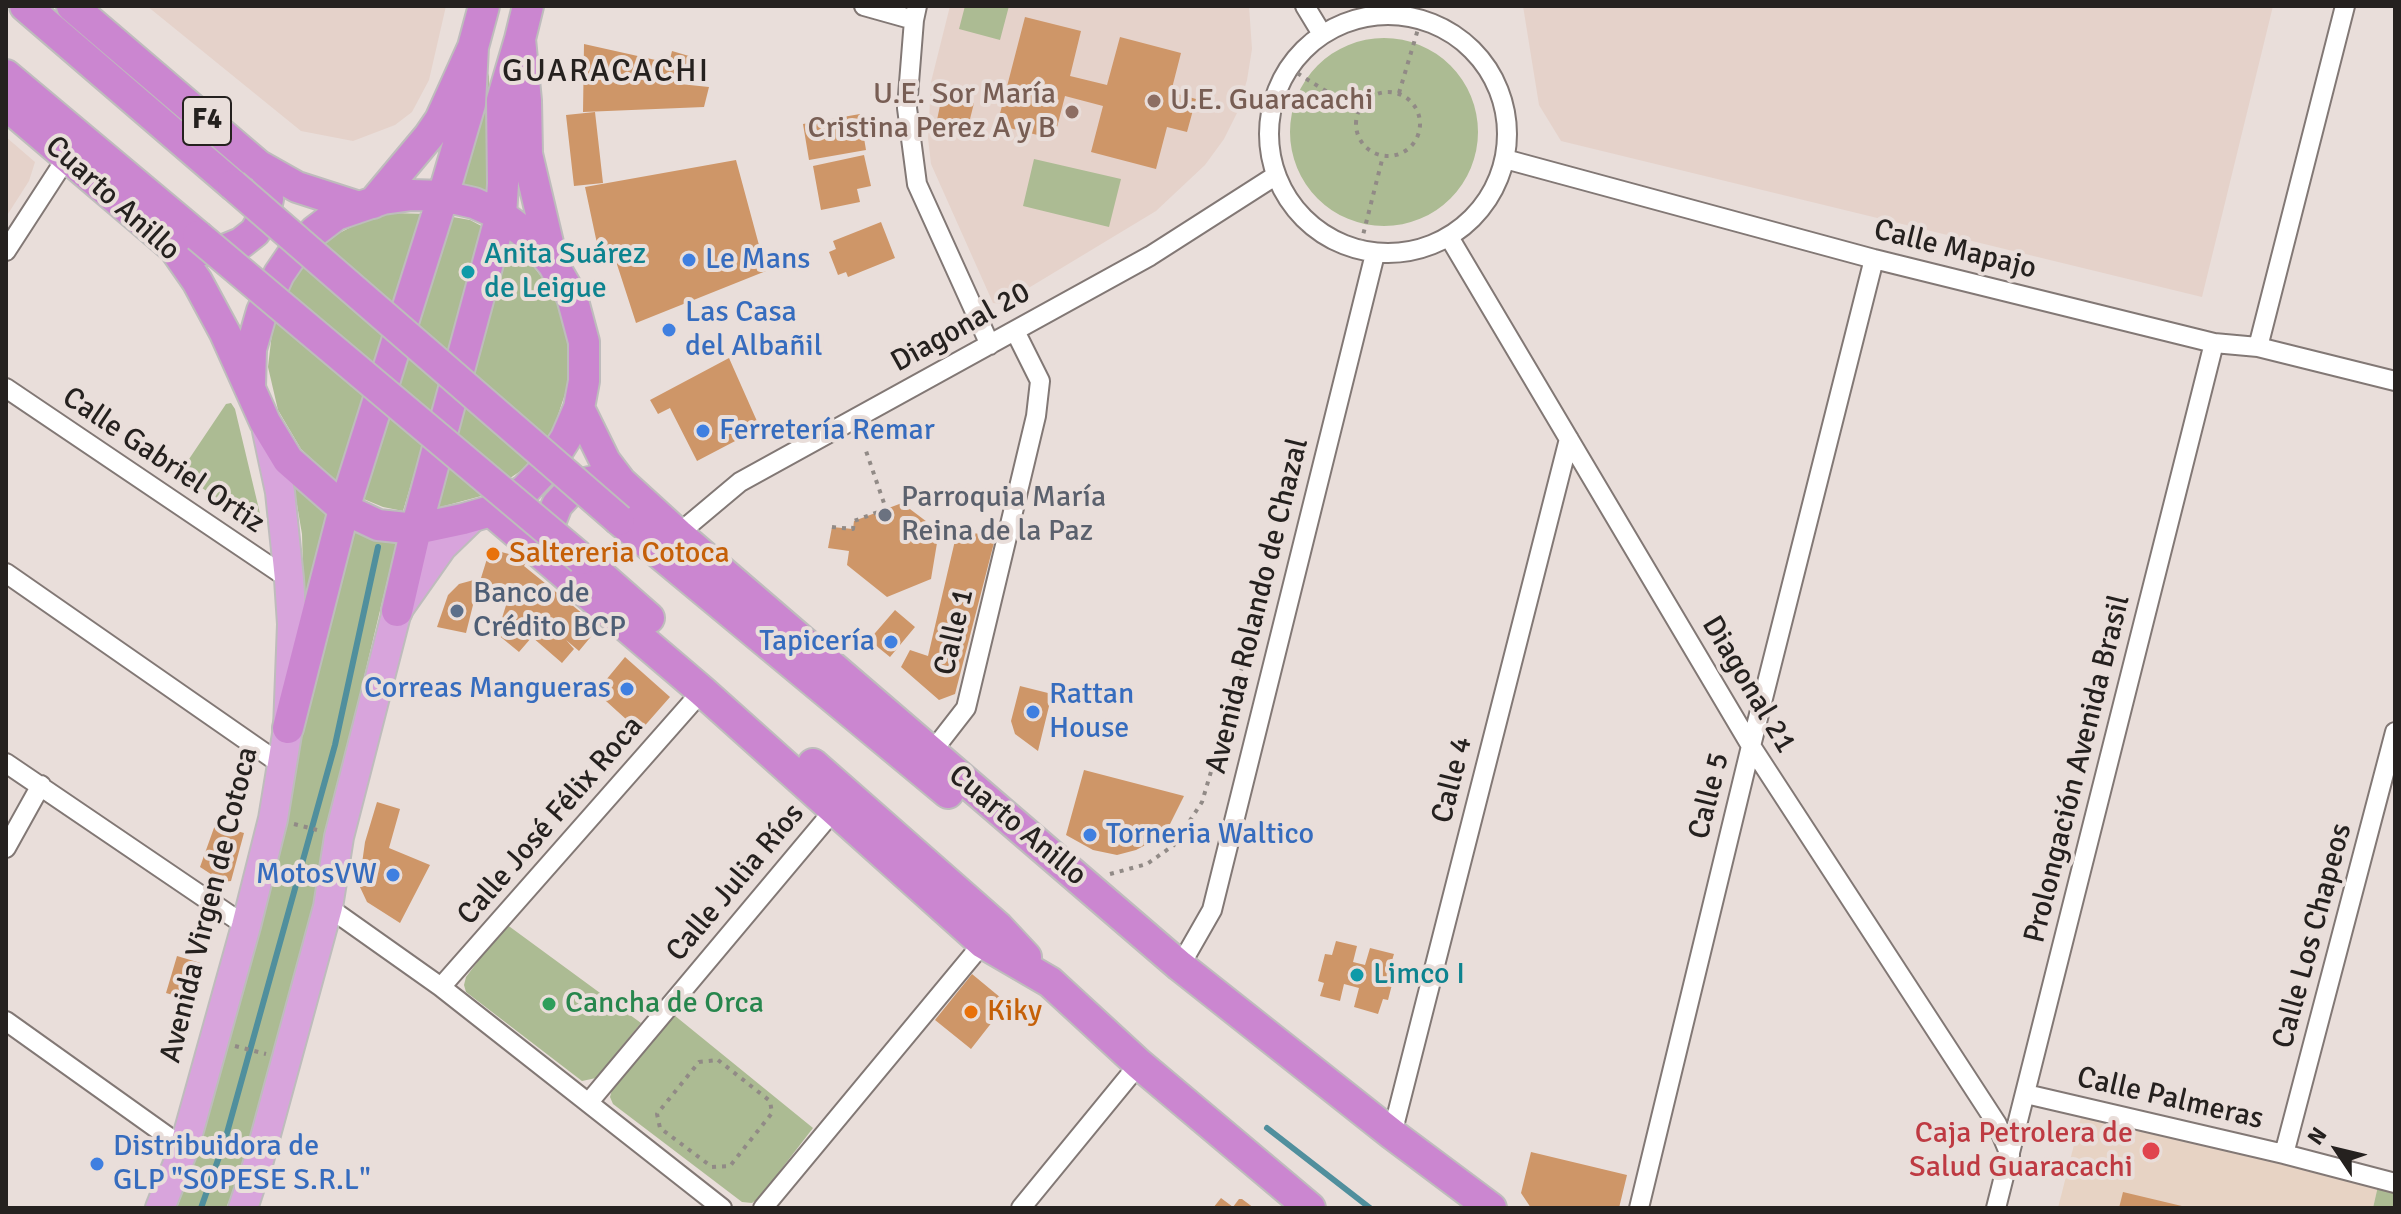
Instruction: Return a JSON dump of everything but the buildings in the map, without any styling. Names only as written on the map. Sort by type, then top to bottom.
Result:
[{"type":"highway","points":[[25,6],[619,520],[1039,869],[1180,966]]},
{"type":"highway","name":"F4","points":[[72,6],[258,165],[297,187],[366,205]]},
{"type":"highway","name":"F4","points":[[366,205],[434,128],[473,47],[484,6]]},
{"type":"highway","name":"F4","points":[[528,6],[520,39],[527,154],[553,264]]},
{"type":"highway","points":[[397,611],[416,529],[501,215],[502,100],[520,39]]},
{"type":"highway","points":[[288,728],[344,509],[470,104],[473,47]]},
{"type":"highway","points":[[6,75],[186,242],[575,567],[998,927],[1050,982],[1291,1202]]},
{"type":"highway","name":"Cuarto Anillo","points":[[6,105],[67,157],[186,242],[197,281],[250,387]]},
{"type":"highway","points":[[186,242],[207,251],[224,250],[241,243],[255,232],[264,216],[268,199],[266,181],[258,165]]},
{"type":"highway","name":"F4","points":[[412,195],[443,196],[474,203],[501,215],[529,236],[553,264],[572,297],[584,342],[584,381],[579,408],[566,438],[549,465],[525,490],[483,513],[416,529],[378,525],[344,509],[288,460],[265,422],[250,387],[251,349],[262,311],[279,274],[315,231],[336,215],[412,195]]},
{"type":"highway","name":"Cuarto Anillo","points":[[579,408],[605,461],[621,482],[678,534],[1180,966],[1491,1208]]},
{"type":"highway","points":[[575,567],[554,559],[549,541],[550,523],[557,505],[570,491],[585,483],[603,479],[621,482]]},
{"type":"highway","points":[[483,513],[575,567],[702,691],[983,943],[1050,982]]},
{"type":"main road","name":"Avenida Virgen de Cotoca","points":[[160,1208],[184,1148],[246,926],[273,819],[288,728],[292,624],[289,579],[280,492],[265,422]]},
{"type":"main road","points":[[243,1208],[328,907],[339,837],[397,611],[442,547],[483,513]]},
{"type":"street","points":[[864,6],[916,13],[907,108],[917,184],[990,345]]},
{"type":"street","points":[[1305,6],[1322,34]]},
{"type":"street","points":[[2258,347],[2345,6]]},
{"type":"street","points":[[1382,14],[1417,14],[1469,45],[1489,69],[1502,97],[1508,128],[1505,159],[1493,190],[1474,217],[1449,237],[1426,248],[1401,254],[1367,252],[1342,246],[1314,229],[1290,205],[1275,176],[1268,136],[1274,96],[1292,61],[1322,34],[1351,20],[1382,14]]},
{"type":"street","points":[[6,251],[67,157]]},
{"type":"street","name":"Calle Mapajo","points":[[1505,159],[1874,259],[2214,343],[2258,347],[2395,381]]},
{"type":"street","name":"Diagonal 20","points":[[678,534],[740,482],[1150,256],[1275,176]]},
{"type":"street","name":"Diagonal 21","points":[[1449,237],[1751,746],[1997,1124],[2010,1155]]},
{"type":"street","name":"Avenida Rolando de Chazal","points":[[1180,966],[1212,910],[1290,597],[1367,252]]},
{"type":"street","name":"Calle 5","points":[[1639,1208],[1874,259]]},
{"type":"street","name":"Calle 1","points":[[931,753],[966,708],[1036,416],[1040,381],[1015,331]]},
{"type":"street","name":"Prolongación Avenida Brasil","points":[[1996,1208],[2214,343]]},
{"type":"street","name":"Calle Gabriel Ortiz","points":[[6,388],[289,579]]},
{"type":"street","name":"Calle 4","points":[[1392,1134],[1569,439]]},
{"type":"street","points":[[6,573],[282,765]]},
{"type":"street","name":"Calle José Félix Roca","points":[[441,987],[702,691]]},
{"type":"street","name":"Calle Los Chapeos","points":[[2284,1154],[2395,732]]},
{"type":"street","points":[[6,763],[246,926]]},
{"type":"street","points":[[6,848],[41,785]]},
{"type":"street","name":"Calle Julia Ríos","points":[[589,1102],[834,810]]},
{"type":"street","points":[[328,907],[441,987],[722,1208]]},
{"type":"street","points":[[763,1208],[983,943]]},
{"type":"street","points":[[6,1021],[184,1148]]},
{"type":"street","points":[[1021,1208],[1139,1064]]},
{"type":"street","name":"Calle Palmeras","points":[[2026,1094],[2395,1183]]},
{"type":"path","points":[[1399,93],[1417,14]]},
{"type":"path","points":[[1289,68],[1359,112]]},
{"type":"path","points":[[1399,93],[1416,107],[1421,128],[1412,146],[1394,156],[1383,156],[1365,147],[1359,138],[1356,129],[1359,112],[1368,99],[1377,94],[1399,93]]},
{"type":"path","points":[[1367,252],[1383,156]]},
{"type":"path","points":[[832,527],[853,529],[854,521],[886,509],[866,451]]},
{"type":"path","points":[[1080,879],[1123,872],[1147,864],[1174,845],[1202,802],[1253,630],[1290,597]]},
{"type":"path","points":[[290,823],[317,830]]},
{"type":"path","points":[[228,1044],[269,1054]]},
{"type":"path","points":[[718,1060],[770,1101],[772,1113],[730,1166],[712,1167],[660,1128],[657,1114],[699,1062],[718,1060]]},
{"type":"shaded area","points":[[147,6],[446,6],[429,80],[412,112],[395,125],[353,141],[301,131]]},
{"type":"shaded area","points":[[950,6],[1249,6],[1252,49],[1238,111],[1224,139],[1205,165],[1156,211],[1002,304],[993,303],[931,164],[928,138],[931,82]]},
{"type":"shaded area","points":[[1523,6],[2273,6],[2202,297],[1561,141],[1539,105]]},
{"type":"shaded area","points":[[6,137],[35,162],[29,181],[6,217]]},
{"type":"shaded area","name":"Caja Petrolera de Salud Guaracachi","points":[[2081,1117],[2378,1186],[2373,1208],[2058,1208]]},
{"type":"green space","points":[[965,6],[1009,6],[1000,40],[959,29]]},
{"type":"green space","points":[[1384,38],[1402,39],[1420,45],[1451,65],[1471,96],[1477,114],[1477,150],[1471,168],[1451,199],[1420,219],[1402,225],[1384,226],[1366,225],[1348,219],[1317,199],[1297,168],[1291,150],[1290,132],[1291,114],[1297,96],[1317,65],[1348,45],[1366,39]]},
{"type":"green space","points":[[489,73],[491,199],[463,186]]},
{"type":"green space","points":[[1034,159],[1121,179],[1109,227],[1023,206]]},
{"type":"green space","points":[[390,213],[428,214],[338,483],[301,449],[278,410],[268,367],[273,324],[292,280],[324,241],[353,226]]},
{"type":"green space","points":[[453,217],[470,220],[487,229],[403,511],[383,507],[359,497]]},
{"type":"green space","points":[[509,243],[524,254],[553,292],[568,337],[568,385],[553,430],[525,468],[485,495],[433,509]]},
{"type":"green space","points":[[231,403],[235,409],[261,525],[183,473],[183,468],[226,404]]},
{"type":"green space","points":[[294,487],[332,517],[304,603],[302,534]]},
{"type":"green space","points":[[351,528],[396,544],[321,856],[309,942],[240,1176],[226,1208],[177,1208],[203,1132],[256,944],[298,739]]},
{"type":"green space","points":[[506,924],[641,1023],[596,1078],[582,1081],[466,992],[466,977]]},
{"type":"green space","points":[[674,1015],[813,1128],[752,1203],[742,1202],[613,1104],[610,1097],[612,1090]]},
{"type":"green space","points":[[2378,1186],[2395,1189],[2395,1208],[2373,1208]]},
{"type":"waterway","points":[[201,1208],[225,1140],[335,745],[378,547]]},
{"type":"waterway","points":[[1267,1128],[1370,1208]]},
{"type":"place","name":"U.E. Guaracachi","points":[[1154,101]]},
{"type":"place","name":"U.E. Sor María Cristina Perez A y B","points":[[1072,112]]},
{"type":"place","name":"Le Mans","points":[[689,260]]},
{"type":"place","name":"Anita Suárez de Leigue","points":[[468,272]]},
{"type":"place","name":"Las Casa del Albañil","points":[[669,330]]},
{"type":"place","name":"Ferretería Remar","points":[[703,431]]},
{"type":"place","name":"Parroquia María Reina de la Paz","points":[[885,515]]},
{"type":"place","name":"Saltereria Cotoca","points":[[493,554]]},
{"type":"place","name":"Banco de Crédito BCP","points":[[457,611]]},
{"type":"place","name":"Tapicería","points":[[891,642]]},
{"type":"place","name":"Correas Mangueras","points":[[627,689]]},
{"type":"place","name":"Rattan House","points":[[1033,712]]},
{"type":"place","name":"Torneria Waltico","points":[[1090,835]]},
{"type":"place","name":"MotosVW","points":[[393,875]]},
{"type":"place","name":"Limco I","points":[[1357,975]]},
{"type":"place","name":"Cancha de Orca","points":[[549,1004]]},
{"type":"place","name":"Kiky","points":[[971,1012]]},
{"type":"place","name":"Caja Petrolera de Salud Guaracachi","points":[[2151,1151]]},
{"type":"place","name":"Distribuidora de GLP \"SOPESE S.R.L\"","points":[[97,1164]]},
{"type":"district","name":"GUARACACHI","points":[[606,73]]}]
